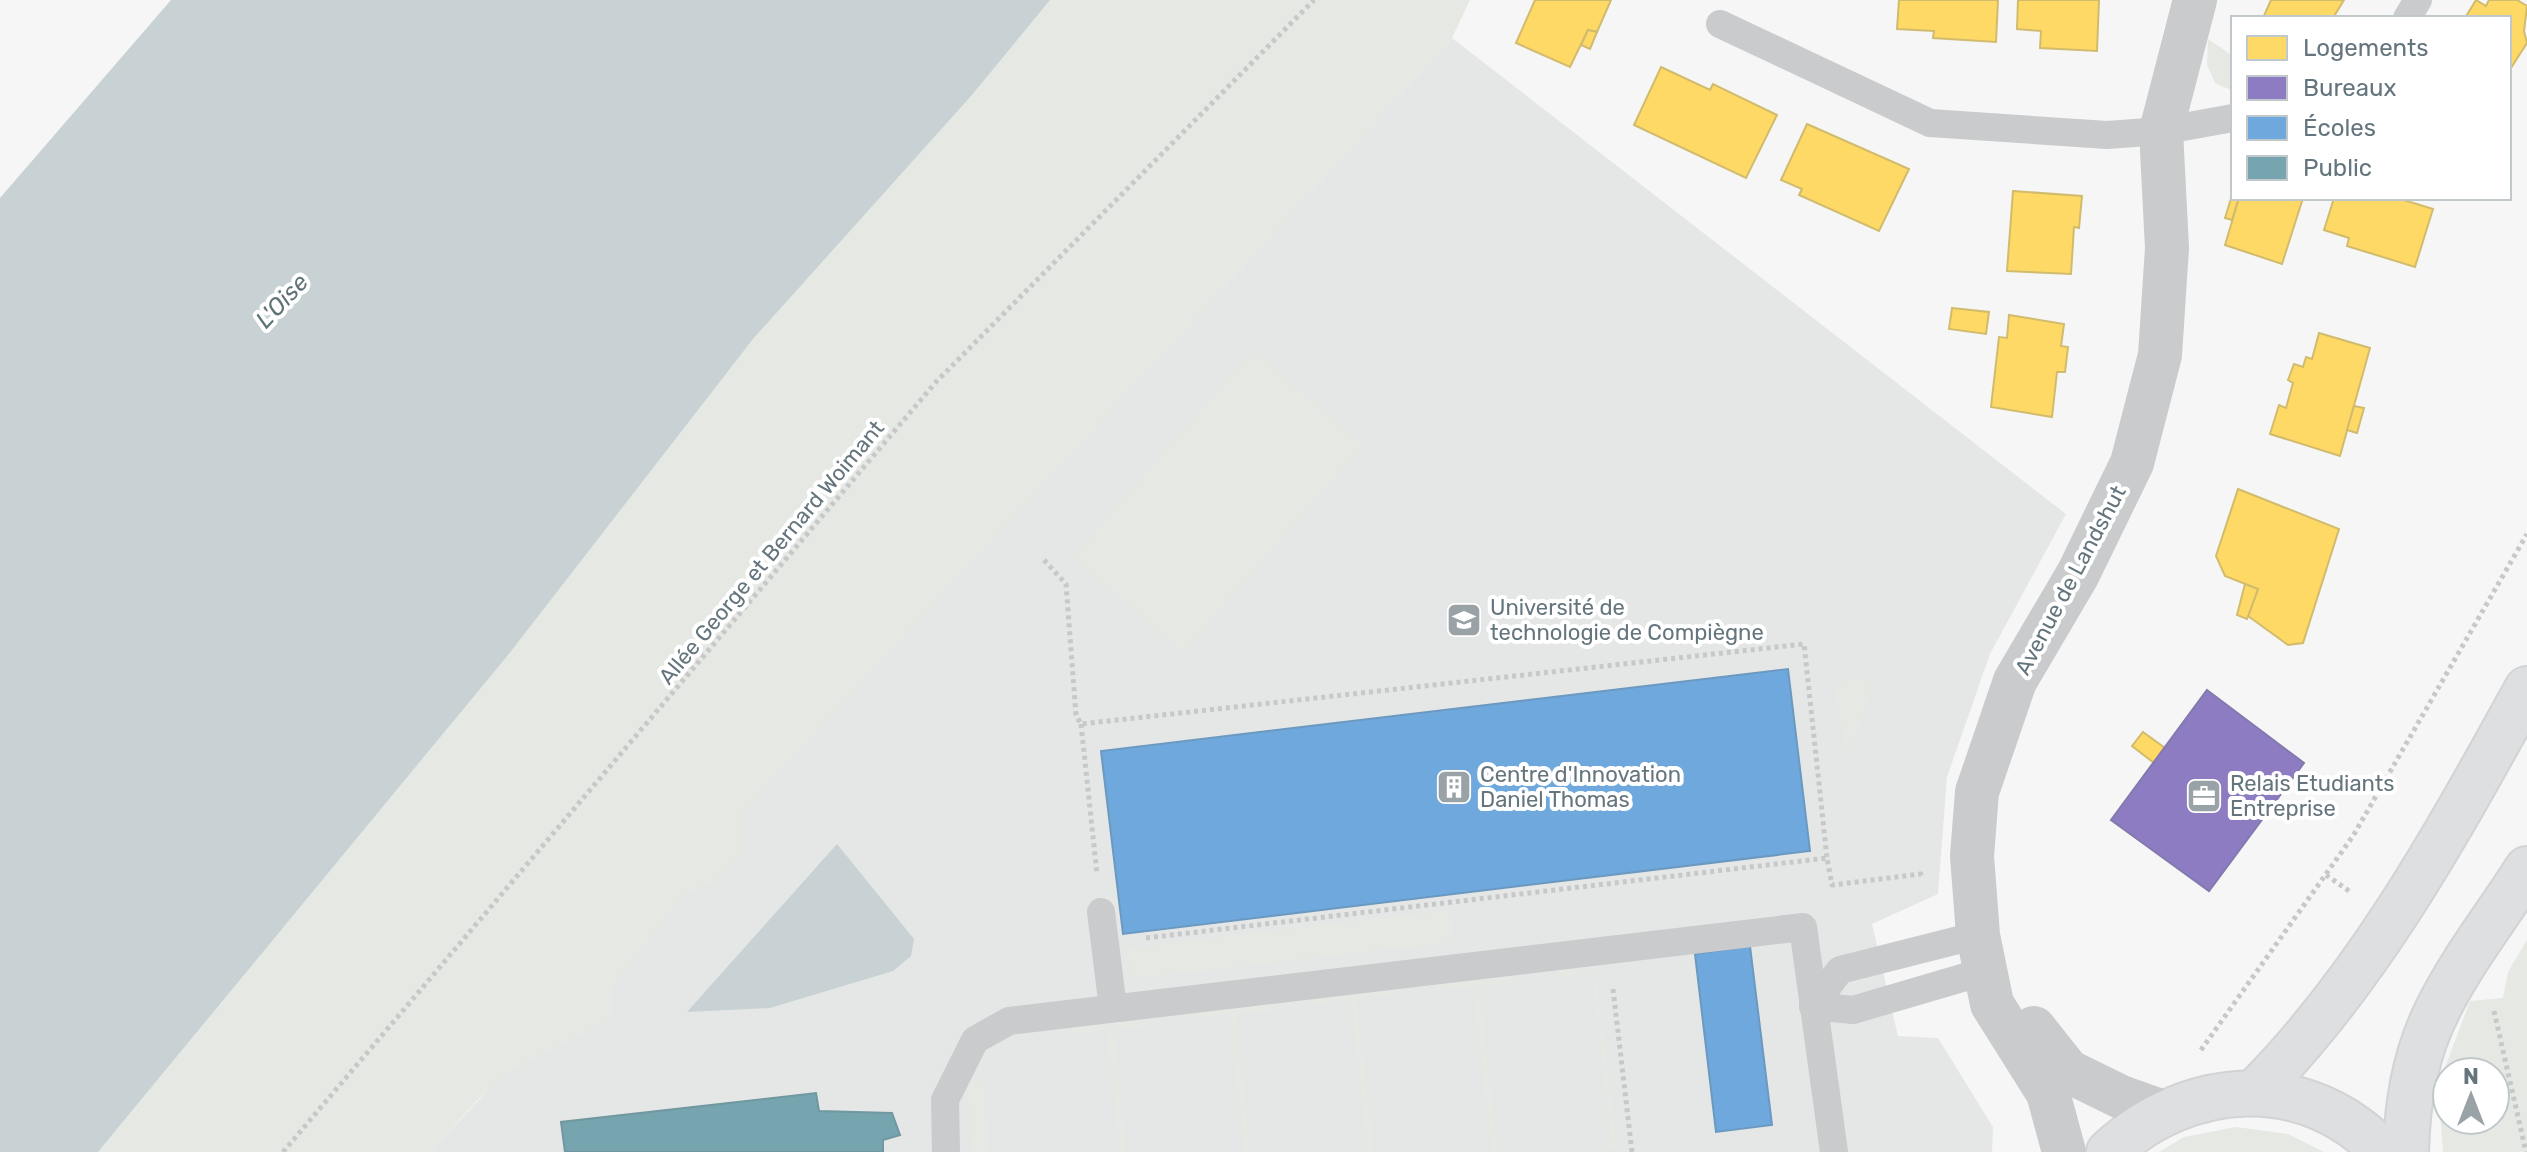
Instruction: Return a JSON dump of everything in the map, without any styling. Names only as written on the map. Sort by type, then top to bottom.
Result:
[{"type":"main road","points":[[2254,1093],[2288,1059],[2352,977],[2459,812],[2527,689]]},
{"type":"main road","points":[[2406,1152],[2411,1092],[2437,1010],[2527,869]]},
{"type":"main road","points":[[2109,1152],[2163,1112],[2208,1096],[2254,1093],[2312,1103],[2364,1132],[2383,1152]]},
{"type":"street","name":"Avenue de Landshut","points":[[2064,1152],[2048,1093],[1992,1004],[1982,953],[1972,856],[1977,792],[2015,681],[2078,574],[2132,463],[2160,355],[2167,248],[2161,131],[2195,0]]},
{"type":"street","points":[[1982,953],[2008,993],[2068,1071],[2121,1097],[2163,1112]]},
{"type":"lane","points":[[1720,24],[1930,123],[2107,135],[2161,131],[2231,118]]},
{"type":"lane","points":[[1101,912],[1113,1008]]},
{"type":"lane","points":[[946,1152],[945,1100],[975,1040],[1009,1021],[1803,927],[1834,1152]]},
{"type":"lane","points":[[1813,1006],[1840,970],[1982,953]]},
{"type":"lane","points":[[1813,1006],[1853,1010],[1982,953]]},
{"type":"path","name":"Allée George et Bernard Woimant","points":[[283,1152],[936,382],[1314,0]]},
{"type":"path","points":[[2199,1053],[2353,836],[2527,534]]},
{"type":"path","points":[[1044,560],[1066,584],[1076,715],[1081,724],[1101,912]]},
{"type":"path","points":[[1081,724],[1804,644],[1832,885],[1921,874],[1923,887]]},
{"type":"path","points":[[1105,943],[1827,858]]},
{"type":"path","points":[[1609,949],[1632,1152]]},
{"type":"path","points":[[2493,1005],[2526,1152]]},
{"type":"shaded area","points":[[1050,0],[1470,0],[1452,38],[742,813],[742,853],[716,881],[685,894],[611,989],[611,1018],[505,1076],[476,1102],[431,1152],[98,1152],[447,729],[753,339]]},
{"type":"shaded area","name":"Université de technologie de Compiègne","points":[[1452,38],[2066,514],[1990,654],[1947,777],[1938,894],[1872,924],[1898,1036],[1938,1038],[1993,1127],[1992,1152],[431,1152]]},
{"type":"shaded area","points":[[2208,39],[2231,55],[2231,90],[2215,83],[2207,65]]},
{"type":"shaded area","points":[[1253,349],[1364,445],[1183,653],[1072,557]]},
{"type":"shaded area","points":[[1865,679],[1874,685],[1847,757],[1834,682]]},
{"type":"shaded area","points":[[1450,910],[1453,942],[1130,979],[1126,948]]},
{"type":"shaded area","points":[[2527,940],[2527,1152],[2443,1152],[2442,1136],[2511,1136],[2511,1056],[2449,1056],[2470,1001],[2503,998],[2508,972]]},
{"type":"shaded area","points":[[1595,967],[1617,1148],[1577,1152],[1611,1144],[1593,974],[1558,977],[1558,971]]},
{"type":"shaded area","points":[[1512,974],[1520,981],[1479,987],[1498,1152],[1492,1152],[1473,987],[1434,990],[1438,982]]},
{"type":"shaded area","points":[[1389,987],[1398,994],[1356,999],[1374,1152],[1368,1152],[1351,1000],[1312,1004],[1315,995]]},
{"type":"shaded area","points":[[1267,1002],[1277,1010],[1236,1014],[1250,1152],[1245,1152],[1229,1014],[1191,1018],[1193,1011]]},
{"type":"shaded area","points":[[1145,1018],[1152,1025],[1114,1030],[1126,1152],[1120,1152],[1107,1030],[1068,1035],[1071,1026]]},
{"type":"shaded area","points":[[974,1075],[984,1086],[989,1152],[972,1152],[967,1087]]},
{"type":"shaded area","points":[[2236,1127],[2288,1134],[2324,1152],[2159,1152],[2184,1137]]},
{"type":"water","name":"L'Oise","points":[[171,0],[1050,0],[971,96],[753,339],[508,655],[98,1152],[0,1152],[0,198]]},
{"type":"water","points":[[837,844],[914,939],[911,956],[893,971],[770,1008],[687,1012]]},
{"type":"building: Logements","points":[[1535,0],[1611,0],[1597,32],[1588,30],[1570,67],[1516,43]]},
{"type":"building: Logements","points":[[1899,0],[1998,0],[1996,42],[1933,38],[1934,31],[1897,29]]},
{"type":"building: Logements","points":[[2018,0],[2099,0],[2097,51],[2040,48],[2041,31],[2017,29]]},
{"type":"building: Logements","points":[[2271,0],[2344,0],[2334,16],[2264,16]]},
{"type":"building: Logements","points":[[2476,0],[2486,6],[2489,0],[2517,0],[2527,6],[2524,31],[2527,43],[2511,68],[2511,16],[2466,16]]},
{"type":"building: Logements","points":[[1588,30],[1597,32],[1590,49],[1581,45]]},
{"type":"building: Logements","points":[[1661,67],[1710,90],[1713,84],[1777,115],[1746,178],[1634,125]]},
{"type":"building: Logements","points":[[1807,124],[1909,169],[1879,231],[1799,195],[1802,189],[1781,180]]},
{"type":"building: Logements","points":[[2013,191],[2082,196],[2079,228],[2074,227],[2071,274],[2007,271]]},
{"type":"building: Logements","points":[[2231,198],[2238,200],[2232,220],[2225,218]]},
{"type":"building: Logements","points":[[2238,200],[2302,200],[2282,264],[2225,245]]},
{"type":"building: Logements","points":[[2333,200],[2404,200],[2433,209],[2415,267],[2347,246],[2349,238],[2324,230]]},
{"type":"building: Logements","points":[[1952,308],[1989,312],[1986,334],[1949,329]]},
{"type":"building: Logements","points":[[2009,315],[2064,324],[2061,346],[2068,347],[2065,372],[2057,372],[2052,417],[1991,407],[1999,337],[2007,338]]},
{"type":"building: Logements","points":[[2319,333],[2370,348],[2340,456],[2270,434],[2279,405],[2286,408],[2293,383],[2288,380],[2294,364],[2303,367],[2306,357],[2312,359]]},
{"type":"building: Logements","points":[[2354,406],[2364,408],[2357,433],[2347,430]]},
{"type":"building: Logements","points":[[2238,489],[2339,529],[2303,643],[2288,645],[2248,616],[2258,589],[2225,576],[2216,556]]},
{"type":"building: Logements","points":[[2245,584],[2258,589],[2247,619],[2237,615]]},
{"type":"building: Logements","points":[[2143,732],[2165,748],[2154,763],[2132,746]]},
{"type":"building: Bureaux","points":[[2207,690],[2304,763],[2209,891],[2111,820]]},
{"type":"building: Écoles","name":"Centre d'Innovation Daniel Thomas","points":[[1788,669],[1810,851],[1123,934],[1101,751]]},
{"type":"building: Écoles","points":[[1750,946],[1772,1125],[1716,1132],[1695,954]]},
{"type":"building: Public","points":[[816,1093],[819,1111],[892,1113],[900,1135],[883,1140],[883,1152],[565,1152],[561,1122]]},
{"type":"place","name":"Université de technologie de Compiègne","points":[[1464,620]]},
{"type":"place","name":"Centre d'Innovation Daniel Thomas","points":[[1454,787]]},
{"type":"place","name":"Relais Etudiants Entreprise","points":[[2204,796]]}]
